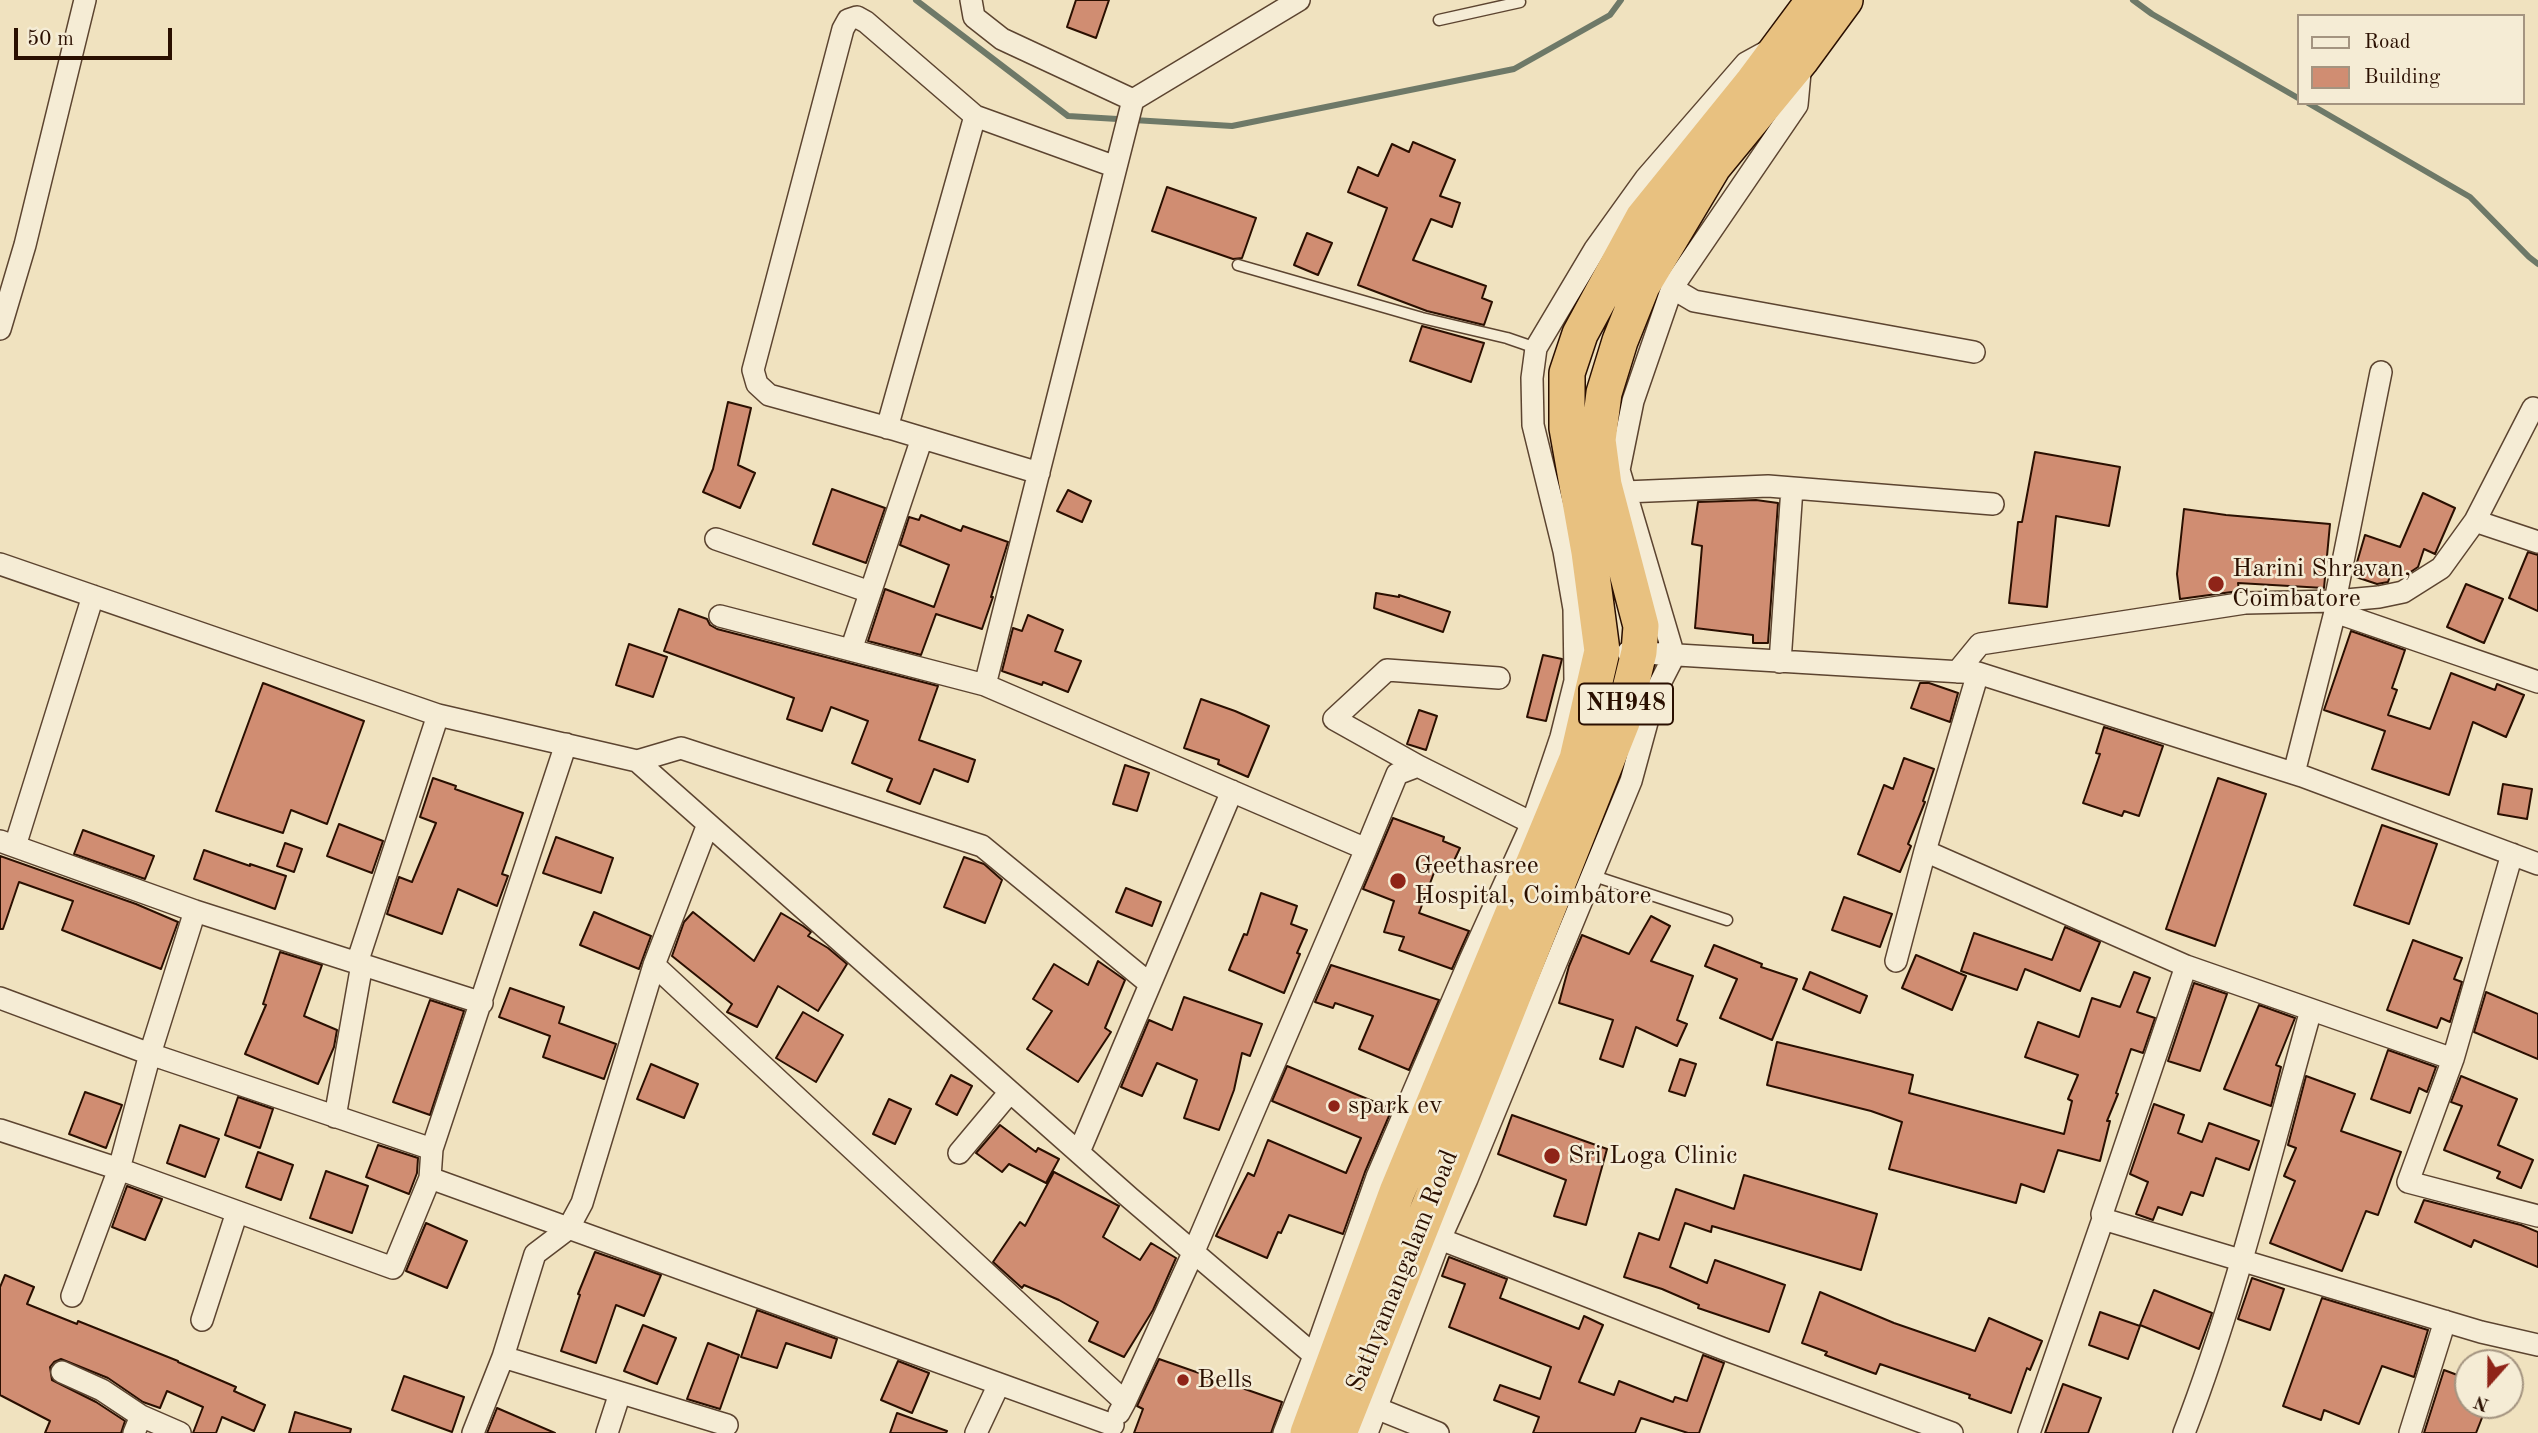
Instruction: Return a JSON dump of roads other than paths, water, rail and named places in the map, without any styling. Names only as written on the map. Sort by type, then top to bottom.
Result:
[{"type":"highway","name":"NH948","points":[[1308,1433],[1344,1381],[1397,1192],[1577,759],[1602,651],[1589,552],[1567,428],[1567,373],[1580,334],[1643,218],[1793,51],[1814,0]]},
{"type":"highway","name":"Sathyamangalam Road","points":[[1339,1433],[1344,1381],[1622,722],[1639,652],[1641,626],[1604,485],[1598,440],[1604,393],[1620,341],[1642,286],[1713,167],[1793,51],[1845,0]]},
{"type":"street","points":[[0,329],[25,245],[85,0]]},
{"type":"street","points":[[971,0],[974,17],[1002,39],[1133,101]]},
{"type":"street","points":[[985,685],[1133,101],[1298,0]]},
{"type":"street","points":[[1039,473],[769,395],[757,384],[753,370],[843,29],[848,20],[857,17],[866,22],[975,116],[1116,166]]},
{"type":"street","points":[[1284,1433],[1344,1381],[1440,1239],[1631,781],[1655,694],[1674,656],[1619,470],[1633,401],[1672,288],[1797,105],[1793,51],[1746,63],[1646,178],[1595,249],[1536,348],[1532,378],[1533,425],[1564,551],[1574,609],[1575,681],[1564,726],[1532,823],[1377,1177],[1344,1381],[1367,1433]]},
{"type":"street","points":[[887,428],[975,116]]},
{"type":"street","points":[[1672,288],[1694,301],[1974,352]]},
{"type":"street","points":[[2294,773],[2335,606],[2381,372]]},
{"type":"street","points":[[1957,672],[1980,644],[2245,603],[2335,606],[2403,592],[2441,568],[2475,521],[2533,408],[2538,410]]},
{"type":"street","points":[[851,650],[922,438]]},
{"type":"street","points":[[1625,492],[1768,486],[1993,504]]},
{"type":"street","points":[[1780,662],[1792,488]]},
{"type":"street","points":[[2475,521],[2538,542]]},
{"type":"street","points":[[716,539],[870,592]]},
{"type":"street","points":[[0,564],[438,715],[637,761],[1010,1092],[1344,1381],[1438,1433]]},
{"type":"street","points":[[93,596],[7,844],[195,911],[482,1003]]},
{"type":"street","points":[[2335,606],[2538,682]]},
{"type":"street","points":[[720,616],[985,685],[1366,849]]},
{"type":"street","points":[[1602,651],[1978,673],[2294,773],[2538,864]]},
{"type":"street","points":[[1499,678],[1387,670],[1334,719],[1418,766],[1532,823]]},
{"type":"street","points":[[1896,961],[1925,851],[1978,673]]},
{"type":"street","points":[[335,1117],[360,964],[438,715]]},
{"type":"street","points":[[0,1130],[119,1169],[393,1268],[430,1178],[432,1149],[566,744]]},
{"type":"street","points":[[637,761],[681,748],[982,846],[1150,984]]},
{"type":"street","points":[[430,1178],[999,1384],[1113,1429],[1194,1251],[1397,774],[1418,766]]},
{"type":"street","points":[[1079,1152],[1232,791]]},
{"type":"street","points":[[473,1433],[503,1357],[535,1254],[568,1229],[582,1203],[654,965],[708,824]]},
{"type":"street","points":[[1925,851],[2186,966],[2452,1059]]},
{"type":"street","points":[[2512,854],[2452,1059],[2409,1182],[2538,1216]]},
{"type":"street","points":[[72,1296],[119,1169],[150,1054],[195,911]]},
{"type":"street","points":[[654,965],[1125,1402]]},
{"type":"street","points":[[2029,1433],[2186,966]]},
{"type":"street","points":[[0,998],[150,1054],[432,1149]]},
{"type":"street","points":[[2184,1433],[2204,1382],[2311,1010]]},
{"type":"street","points":[[959,1153],[1010,1092]]},
{"type":"street","points":[[202,1320],[237,1212]]},
{"type":"street","points":[[2103,1219],[2445,1321],[2538,1345]]},
{"type":"street","points":[[1440,1239],[1711,1344],[1952,1433]]},
{"type":"street","points":[[2410,1433],[2445,1321]]},
{"type":"street","points":[[503,1357],[727,1425]]},
{"type":"street","points":[[62,1371],[102,1390],[137,1424],[180,1433]]},
{"type":"street","points":[[975,1433],[999,1384]]},
{"type":"street","points":[[607,1433],[620,1393]]},
{"type":"lane","points":[[1471,0],[1474,14]]},
{"type":"lane","points":[[1439,20],[1520,2]]},
{"type":"lane","points":[[1238,265],[1536,348]]},
{"type":"lane","points":[[1591,875],[1727,920]]},
{"type":"waterway","points":[[916,0],[1068,116],[1232,126],[1514,69],[1610,15],[1621,0]]},
{"type":"waterway","points":[[2133,0],[2152,14],[2296,97]]},
{"type":"waterway","points":[[2311,105],[2470,197],[2538,264]]},
{"type":"place","name":"Harini Shravan, Coimbatore","points":[[2216,584]]},
{"type":"place","name":"Geethasree Hospital, Coimbatore","points":[[1398,881]]},
{"type":"place","name":"spark ev","points":[[1334,1106]]},
{"type":"place","name":"Sri Loga Clinic","points":[[1552,1156]]},
{"type":"place","name":"Bells","points":[[1183,1380]]}]
